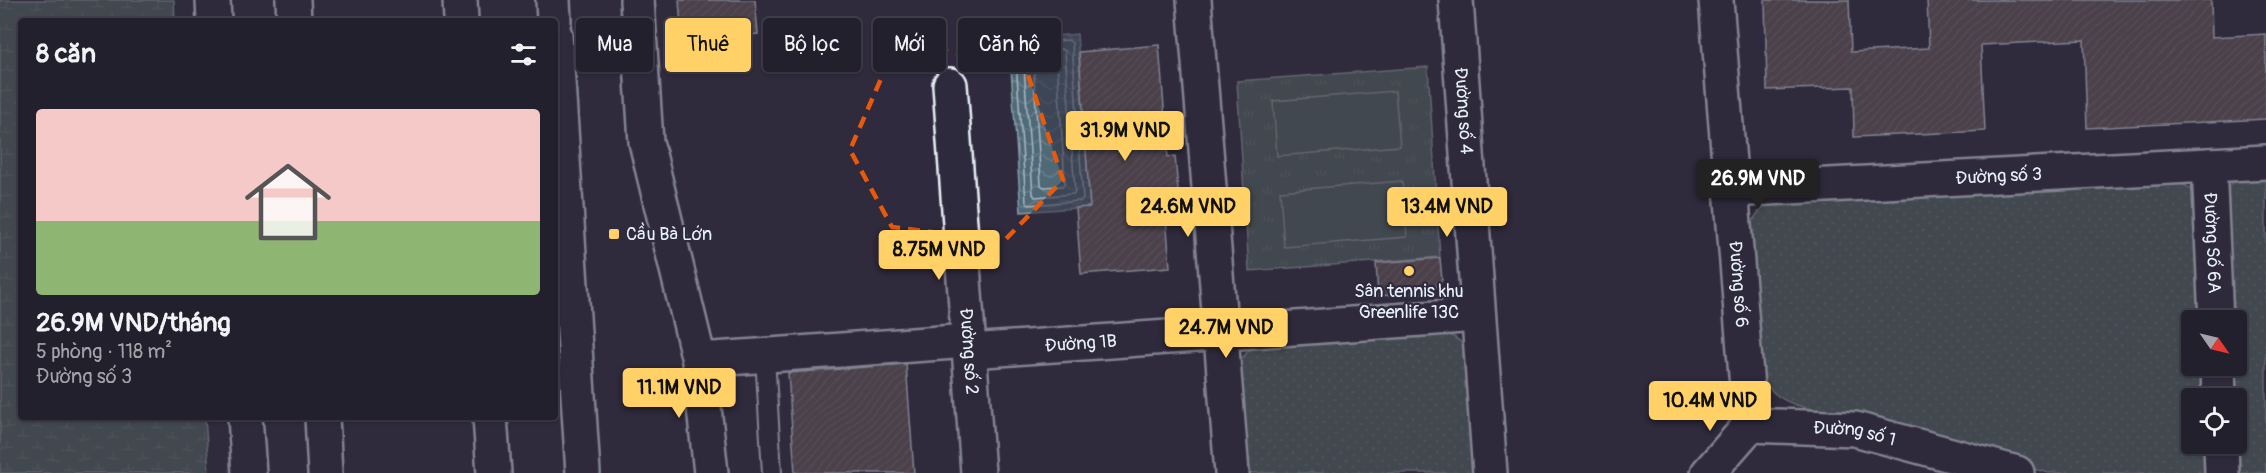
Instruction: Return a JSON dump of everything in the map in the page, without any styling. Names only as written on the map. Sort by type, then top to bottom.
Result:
[{"type":"main road","points":[[213,0],[214,18]]},
{"type":"main road","points":[[293,0],[294,18]]},
{"type":"main road","points":[[460,0],[461,18]]},
{"type":"main road","points":[[553,0],[554,18]]},
{"type":"main road","points":[[637,0],[646,142],[699,360],[711,473]]},
{"type":"main road","points":[[1194,0],[1232,473]]},
{"type":"main road","name":"Đường số 4","points":[[1456,0],[1490,473]]},
{"type":"main road","name":"Đường số 6","points":[[1716,0],[1750,425]]},
{"type":"main road","points":[[558,82],[583,473]]},
{"type":"main road","name":"Đường số 2","points":[[950,85],[978,473]]},
{"type":"main road","name":"Đường số 3","points":[[1731,190],[2266,162]]},
{"type":"main road","name":"Đường Số 6A","points":[[2209,165],[2216,310]]},
{"type":"main road","name":"Đường 1B","points":[[699,360],[1222,333],[1478,315]]},
{"type":"main road","points":[[245,420],[249,473]]},
{"type":"main road","points":[[322,420],[326,473]]},
{"type":"main road","points":[[490,420],[494,473]]},
{"type":"main road","points":[[1708,473],[1750,425]]},
{"type":"main road","name":"Đường số 1","points":[[1750,425],[1855,429],[2017,473]]},
{"type":"main road","points":[[2221,454],[2222,473]]},
{"type":"lane","points":[[766,373],[772,473]]},
{"type":"highlighted area","points":[[897,42],[1025,66],[1063,180],[1004,241],[892,227],[850,150]]},
{"type":"green space","points":[[0,0],[174,0],[175,18],[18,18],[18,420],[205,420],[209,473],[0,473]]},
{"type":"green space","points":[[1428,67],[1440,257],[1249,271],[1237,81]]},
{"type":"green space","points":[[1395,91],[1400,146],[1277,156],[1273,101]]},
{"type":"green space","points":[[2266,171],[2266,473],[2235,473],[2235,454],[2247,454],[2247,388],[2232,388],[2231,376],[2247,376],[2247,310],[2229,310],[2226,190],[2238,178]]},
{"type":"green space","points":[[1402,181],[1407,237],[1284,247],[1280,191]]},
{"type":"green space","points":[[2175,181],[2190,188],[2197,197],[2204,310],[2181,310],[2181,376],[2207,376],[2208,388],[2181,388],[2181,454],[2211,454],[2212,473],[2049,473],[1796,405],[1785,400],[1776,394],[1762,378],[1749,233],[1757,214],[1774,201]]},
{"type":"green space","points":[[1439,333],[1453,336],[1464,346],[1475,473],[1243,473],[1238,363],[1250,349],[1258,346]]},
{"type":"water","points":[[1077,34],[1090,207],[1021,212],[1011,72],[1061,72],[1061,35]]},
{"type":"building","points":[[679,0],[755,0],[758,34],[751,35],[751,18],[680,18]]},
{"type":"building","points":[[1765,0],[1849,0],[1851,52],[1929,48],[1927,0],[2211,0],[2212,37],[2266,34],[2266,119],[2087,128],[2084,40],[1981,45],[1985,131],[1854,137],[1853,87],[1767,90]]},
{"type":"building","points":[[1159,45],[1168,157],[1175,156],[1179,202],[1165,203],[1170,267],[1081,274],[1076,208],[1090,207],[1079,52]]},
{"type":"building","name":"Sân tennis khu Greenlife 13C","points":[[1440,258],[1442,280],[1432,292],[1378,296],[1376,263]]},
{"type":"building","points":[[906,364],[914,473],[795,473],[788,373]]},
{"type":"place","name":"Cầu Bà Lớn","points":[[614,234]]},
{"type":"place","name":"Sân tennis khu Greenlife 13C","points":[[1409,271]]}]
